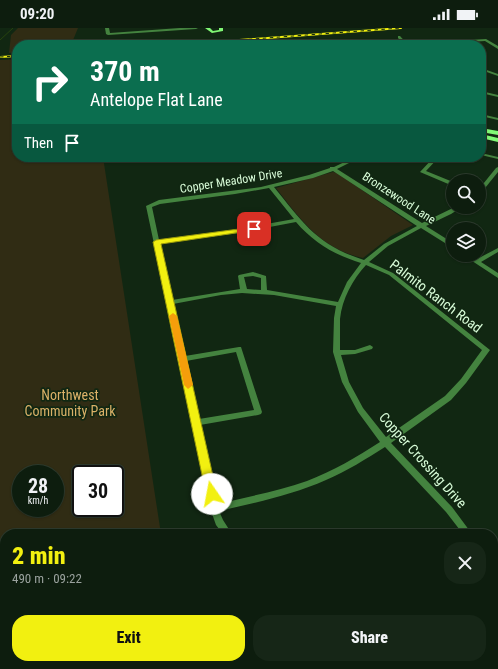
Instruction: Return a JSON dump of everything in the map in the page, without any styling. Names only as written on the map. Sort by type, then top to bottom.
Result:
[{"type":"street","points":[[107,28],[108,34],[196,28]]},
{"type":"street","points":[[207,28],[212,32],[221,31],[221,28]]},
{"type":"street","points":[[486,40],[498,48]]},
{"type":"street","points":[[486,71],[498,75]]},
{"type":"street","points":[[486,93],[498,96]]},
{"type":"street","points":[[486,116],[498,119]]},
{"type":"street","points":[[486,131],[498,134]]},
{"type":"street","points":[[486,137],[498,140]]},
{"type":"street","points":[[486,155],[498,158]]},
{"type":"street","name":"Copper Meadow Drive","points":[[156,242],[149,209],[151,204],[270,186],[332,168],[346,162]]},
{"type":"street","points":[[432,162],[423,172],[446,181]]},
{"type":"street","name":"Bronzewood Lane","points":[[332,168],[446,241]]},
{"type":"street","points":[[486,184],[498,169]]},
{"type":"street","name":"Palmito Ranch Road","points":[[214,508],[266,497],[322,479],[338,471],[385,442],[446,399],[465,379],[486,350],[391,274],[323,245],[307,232],[270,186]]},
{"type":"street","name":"Copper Crossing Drive","points":[[446,214],[391,242],[364,263],[353,278],[340,305],[337,323],[338,353],[346,382],[356,404],[385,442],[450,508],[465,529]]},
{"type":"street","points":[[224,529],[218,522],[214,508],[197,422],[156,242],[239,232],[297,220]]},
{"type":"street","points":[[486,257],[498,250]]},
{"type":"street","points":[[477,262],[498,276]]},
{"type":"street","points":[[244,292],[241,276],[253,274],[264,277],[264,292]]},
{"type":"street","points":[[170,302],[244,292],[264,292],[340,305]]},
{"type":"street","points":[[338,353],[355,352],[370,347]]},
{"type":"street","points":[[182,359],[239,350],[258,412],[197,422]]},
{"type":"green space","points":[[18,28],[78,28],[73,40],[12,40],[12,53],[9,53],[11,35]]},
{"type":"green space","name":"Northwest Community Park","points":[[12,59],[12,162],[104,162],[160,529],[0,529],[0,60]]},
{"type":"green space","points":[[333,172],[337,173],[413,225],[391,236],[363,258],[348,254],[335,248],[313,232],[303,222],[276,188]]},
{"type":"waterway","points":[[0,40],[13,28]]},
{"type":"railway","points":[[239,40],[401,28]]},
{"type":"railway","points":[[0,57],[12,56]]},
{"type":"slow traffic","points":[[173,316],[188,385]]},
{"type":"route","points":[[212,494],[156,242],[254,229]]}]
